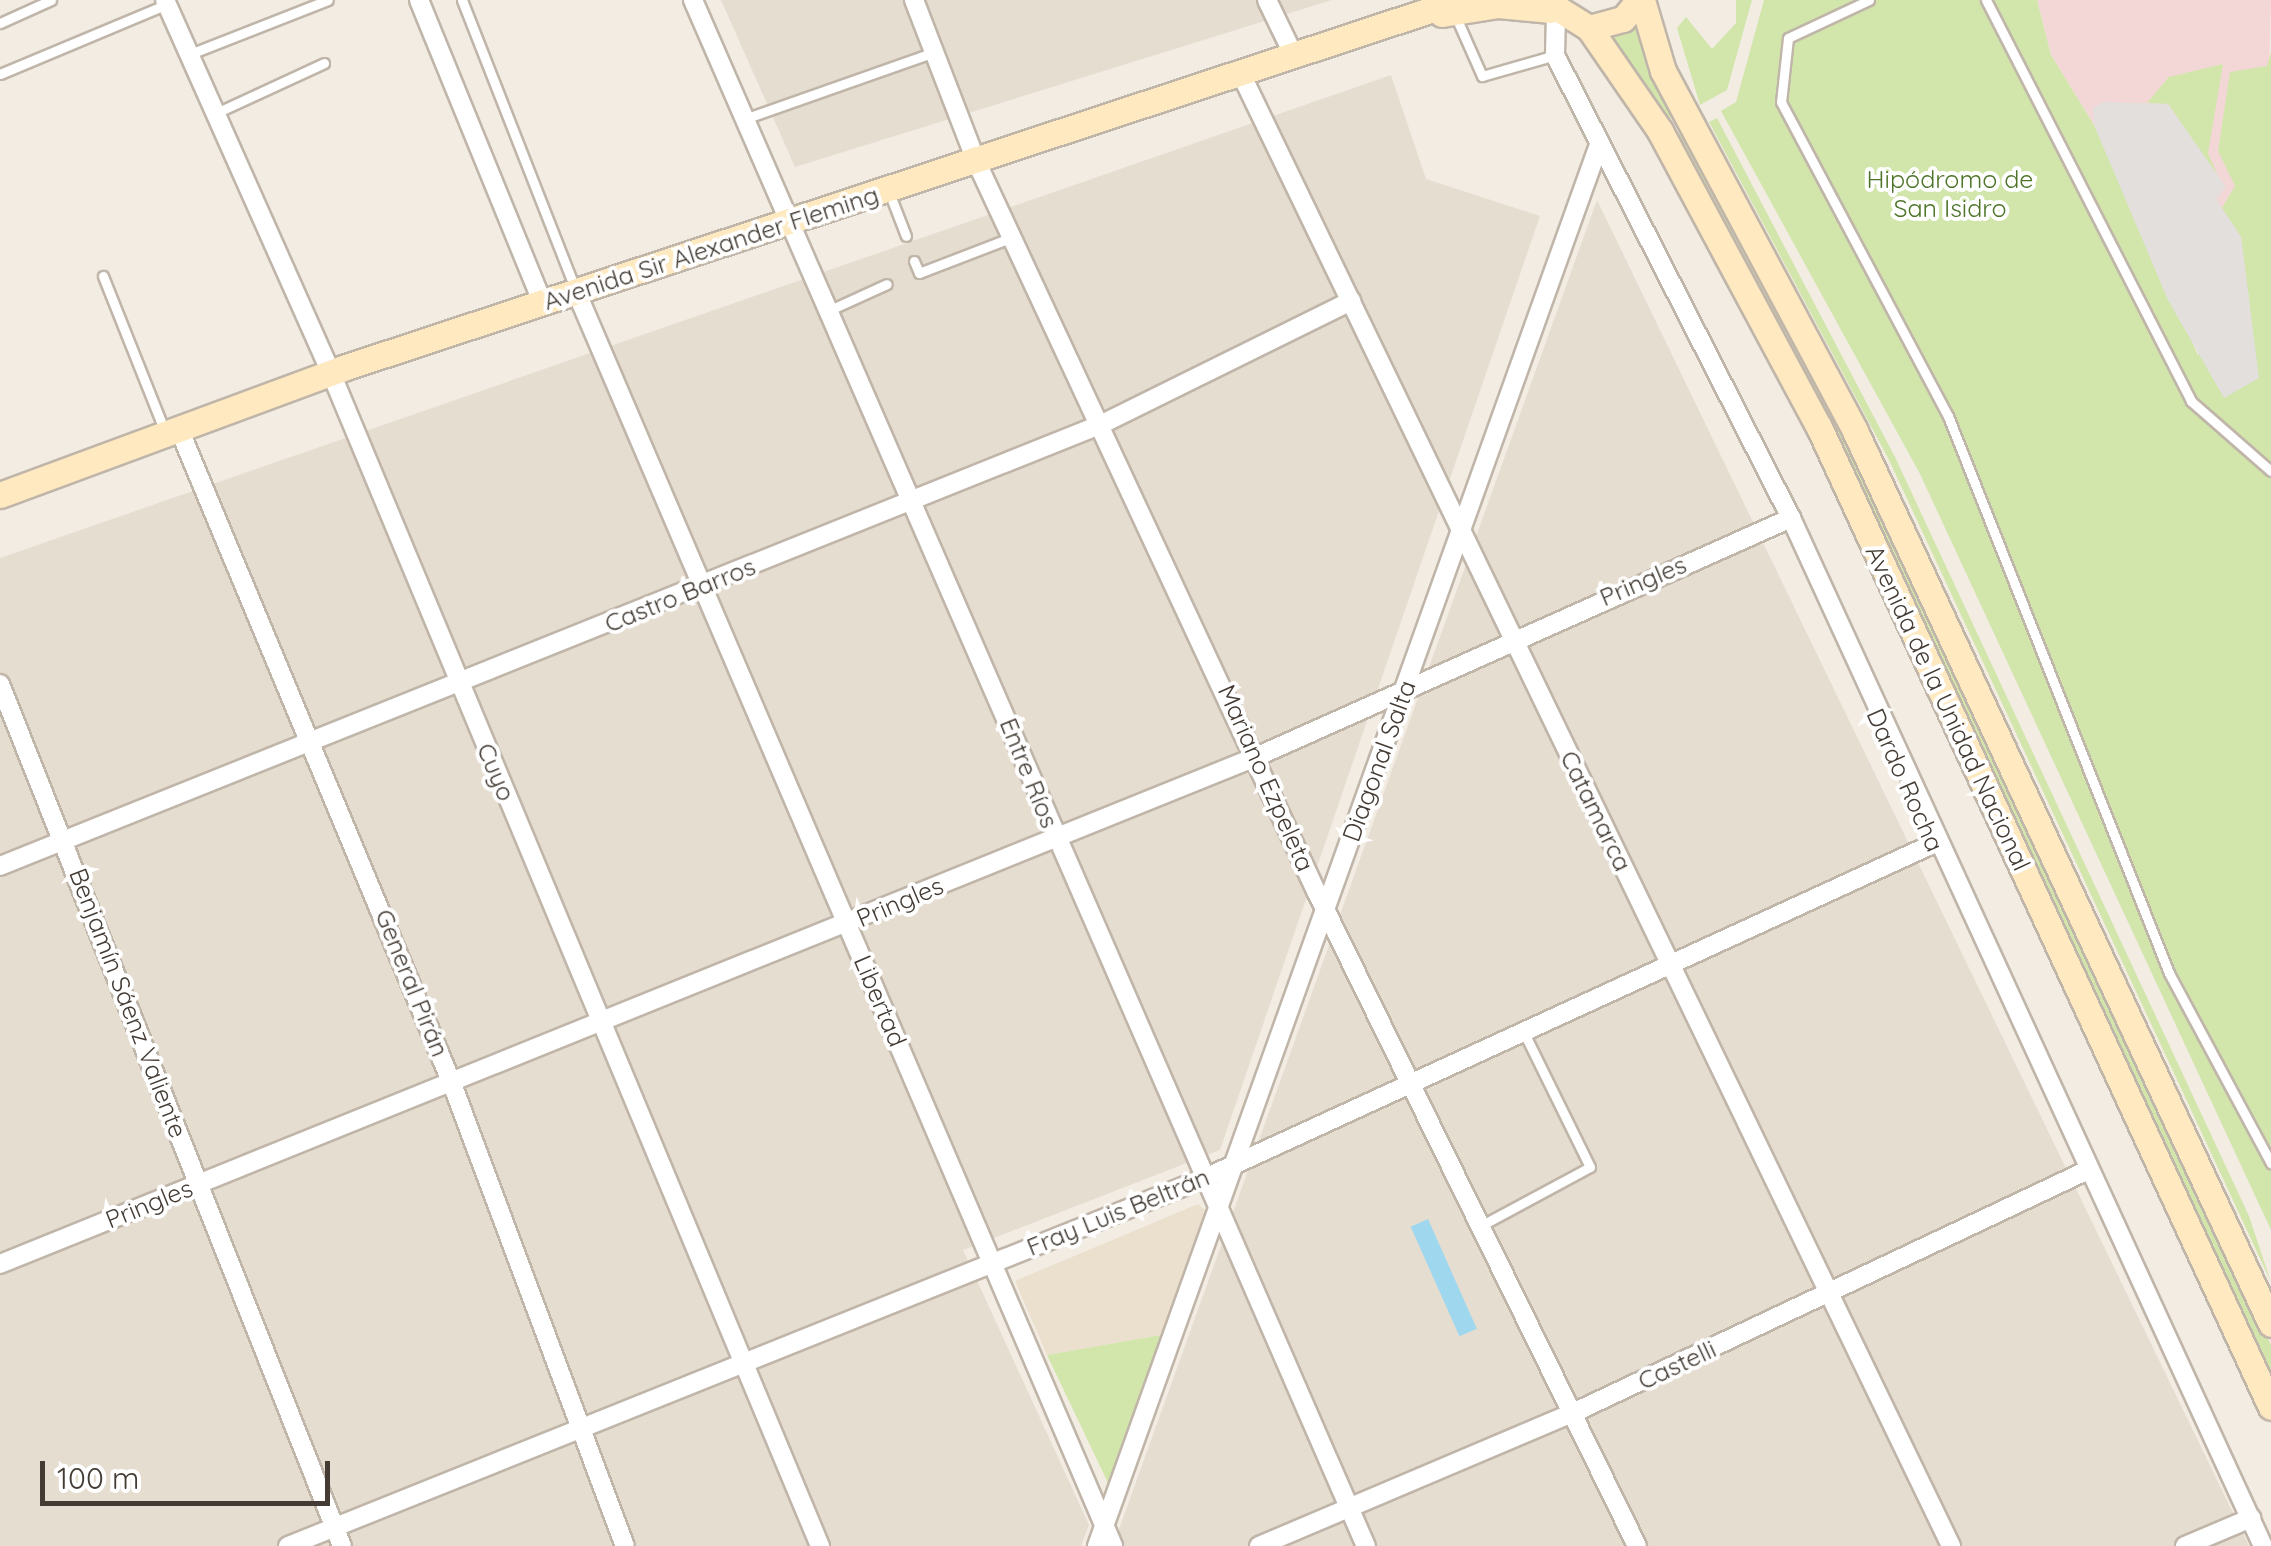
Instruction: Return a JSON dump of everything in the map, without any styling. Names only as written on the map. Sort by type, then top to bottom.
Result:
[{"type":"main road","points":[[1550,8],[1589,28],[1623,18],[1640,0]]},
{"type":"main road","name":"Avenida de la Unidad Nacional","points":[[1640,0],[1663,71],[1855,431],[2271,1324]]},
{"type":"main road","name":"Avenida Sir Alexander Fleming","points":[[0,496],[331,374],[542,302],[1457,6],[1550,8]]},
{"type":"main road","name":"Avenida de la Unidad Nacional","points":[[1589,28],[1660,131],[1819,427],[2271,1407]]},
{"type":"street","points":[[419,0],[542,302]]},
{"type":"street","name":"Entre Ríos","points":[[694,0],[916,499],[1055,838],[1366,1546]]},
{"type":"street","name":"Mariano Ezpeleta","points":[[914,0],[977,162],[1258,756],[1326,910],[1484,1224],[1637,1546]]},
{"type":"street","points":[[1267,0],[1296,58]]},
{"type":"street","name":"Cuyo","points":[[166,2],[331,374],[601,1021],[739,1366],[820,1546]]},
{"type":"street","name":"Dardo Rocha","points":[[1550,8],[1555,55],[1791,518],[1934,844],[2263,1546]]},
{"type":"street","name":"Catamarca","points":[[1242,76],[1951,1546]]},
{"type":"street","name":"Diagonal Salta","points":[[1098,1546],[1599,145]]},
{"type":"street","name":"Libertad","points":[[576,291],[1113,1546]]},
{"type":"street","name":"Castro Barros","points":[[0,866],[460,686],[1102,424],[1351,301]]},
{"type":"street","name":"General Pirán","points":[[172,432],[316,742],[451,1081],[624,1546]]},
{"type":"street","name":"Pringles","points":[[0,1264],[1258,756],[1512,637],[1791,518]]},
{"type":"street","name":"Benjamín Sáenz Valiente","points":[[0,684],[66,840],[342,1546]]},
{"type":"street","name":"Fray Luis Beltrán","points":[[288,1546],[1205,1178],[1934,844]]},
{"type":"street","name":"Castelli","points":[[1259,1546],[1573,1414],[2088,1170]]},
{"type":"street","points":[[2185,1546],[2250,1518]]},
{"type":"lane","points":[[0,22],[51,0]]},
{"type":"lane","points":[[190,54],[328,0]]},
{"type":"lane","points":[[462,0],[576,291]]},
{"type":"lane","points":[[1869,0],[1788,38],[1781,102],[1948,416],[2168,973],[2271,1162]]},
{"type":"lane","points":[[1986,0],[2190,401],[2271,470]]},
{"type":"lane","points":[[0,74],[166,2]]},
{"type":"lane","points":[[1457,6],[1482,76],[1555,55]]},
{"type":"lane","points":[[747,118],[934,52]]},
{"type":"lane","points":[[216,113],[324,63]]},
{"type":"lane","points":[[888,191],[906,236]]},
{"type":"lane","points":[[914,261],[914,275],[1012,237]]},
{"type":"lane","points":[[103,276],[172,432]]},
{"type":"lane","points":[[832,309],[887,284]]},
{"type":"lane","points":[[1484,1224],[1590,1167],[1524,1032]]},
{"type":"shaded area","points":[[721,0],[1332,0],[795,167]]},
{"type":"shaded area","points":[[2037,0],[2271,0],[2263,309],[2094,125],[2051,55]]},
{"type":"shaded area","points":[[1391,75],[1426,179],[1540,216],[1220,1150],[963,1250],[1089,1525],[1081,1546],[0,1546],[0,558]]},
{"type":"shaded area","points":[[2104,102],[2168,104],[2226,187],[2216,199],[2241,237],[2259,378],[2224,398],[2168,300],[2094,125],[2093,108]]},
{"type":"shaded area","points":[[1597,200],[2249,1546],[1113,1546]]},
{"type":"shaded area","points":[[1198,1204],[1206,1211],[1161,1335],[1047,1355],[1015,1281]]},
{"type":"green space","points":[[1736,0],[1752,0],[1727,90],[1700,105],[1677,28],[1686,17],[1712,49],[1736,23]]},
{"type":"green space","name":"Hipódromo de San Isidro","points":[[1764,0],[2037,0],[2051,55],[2094,125],[2198,355],[2250,307],[2241,237],[2222,208],[2235,186],[2218,151],[2230,72],[2267,66],[2271,52],[2271,1230],[1920,474],[1721,111],[1736,102]]},
{"type":"green space","points":[[1639,18],[1647,63],[1674,116],[1663,121],[1602,37]]},
{"type":"green space","points":[[2223,64],[2208,153],[2219,179],[2168,104],[2147,103],[2169,77]]},
{"type":"green space","points":[[1717,118],[1895,457],[2249,1216],[2271,1282],[1889,460],[1709,122]]},
{"type":"green space","points":[[1684,132],[1832,407],[2158,1099],[2271,1345],[2271,1384],[1670,138]]},
{"type":"green space","points":[[1161,1335],[1109,1485],[1047,1355]]},
{"type":"water","points":[[1428,1219],[1477,1329],[1459,1336],[1411,1227]]}]
